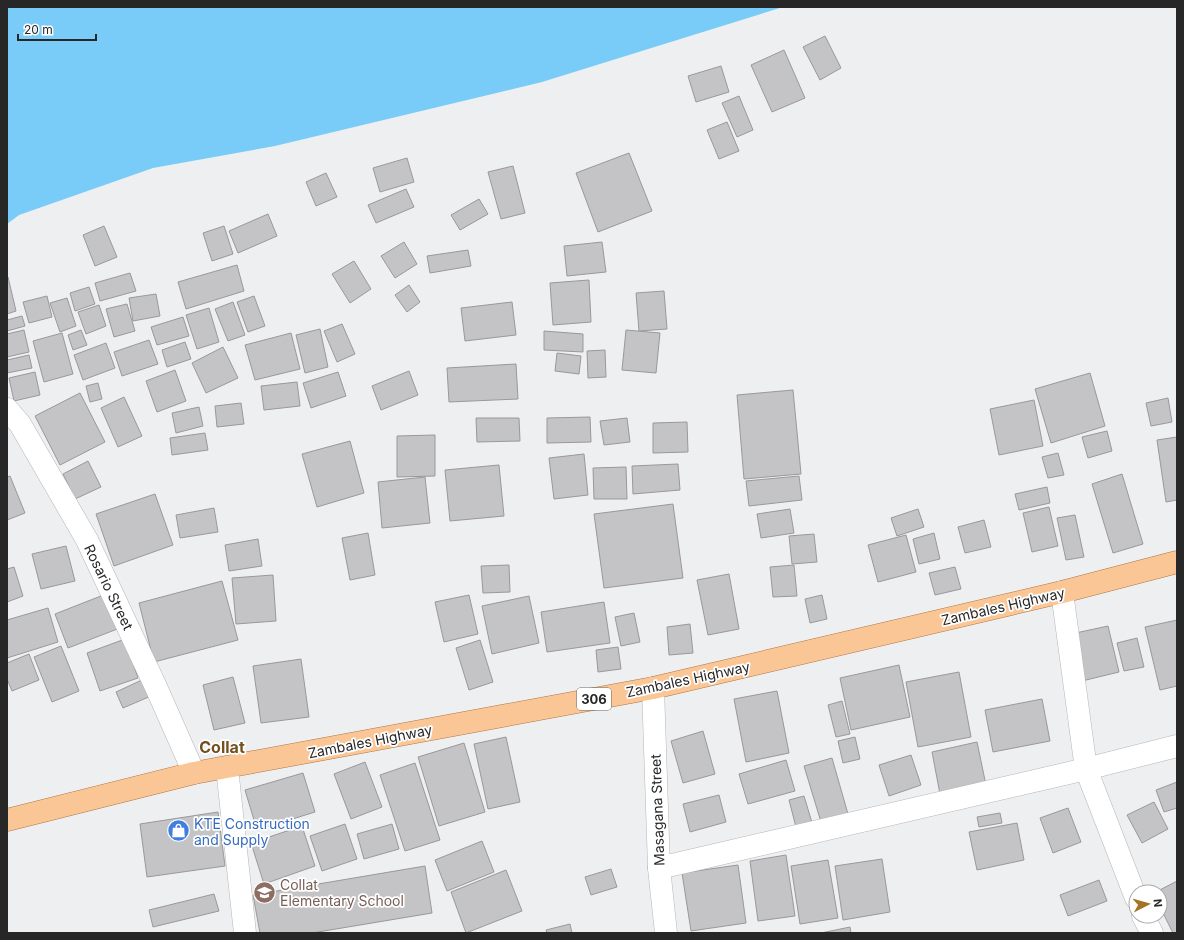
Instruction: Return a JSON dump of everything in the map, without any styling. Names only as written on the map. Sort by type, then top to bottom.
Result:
[{"type":"main road","name":"Zambales Highway","points":[[7,820],[194,773],[653,688],[1062,592],[1177,562]]},
{"type":"street","name":"Rosario Street","points":[[7,410],[20,424],[87,540],[153,680],[194,773]]},
{"type":"street","points":[[1062,592],[1086,769],[1131,884]]},
{"type":"street","name":"Masagana Street","points":[[653,688],[659,868],[666,933]]},
{"type":"street","points":[[659,868],[1086,769],[1177,746]]},
{"type":"street","points":[[227,768],[245,933]]},
{"type":"street","points":[[1147,924],[1152,933]]},
{"type":"water","points":[[7,7],[783,7],[542,82],[275,146],[153,168],[19,215],[7,224]]},
{"type":"building","points":[[825,36],[841,68],[820,80],[803,47]]},
{"type":"building","points":[[784,50],[805,98],[772,112],[751,65]]},
{"type":"building","points":[[721,66],[729,92],[696,102],[688,76]]},
{"type":"building","points":[[739,96],[753,130],[737,137],[722,103]]},
{"type":"building","points":[[727,122],[739,151],[719,159],[707,130]]},
{"type":"building","points":[[629,153],[652,211],[598,232],[576,173]]},
{"type":"building","points":[[407,158],[414,182],[380,192],[373,168]]},
{"type":"building","points":[[513,166],[525,213],[501,219],[488,172]]},
{"type":"building","points":[[326,173],[337,197],[316,206],[306,182]]},
{"type":"building","points":[[406,189],[414,207],[376,223],[368,205]]},
{"type":"building","points":[[479,199],[488,214],[460,230],[451,215]]},
{"type":"building","points":[[268,214],[277,236],[238,253],[229,231]]},
{"type":"building","points":[[104,226],[117,257],[95,266],[83,235]]},
{"type":"building","points":[[224,226],[233,254],[212,261],[203,233]]},
{"type":"building","points":[[404,242],[417,264],[395,278],[381,256]]},
{"type":"building","points":[[602,242],[606,272],[567,276],[564,246]]},
{"type":"building","points":[[468,250],[471,266],[430,273],[427,256]]},
{"type":"building","points":[[354,261],[371,289],[350,303],[332,274]]},
{"type":"building","points":[[237,265],[244,291],[186,309],[178,282]]},
{"type":"building","points":[[130,273],[136,291],[100,301],[95,283]]},
{"type":"building","points":[[8,277],[16,311],[7,314],[7,278]]},
{"type":"building","points":[[589,280],[591,322],[553,325],[550,283]]},
{"type":"building","points":[[409,285],[420,302],[407,312],[395,295]]},
{"type":"building","points":[[89,287],[95,304],[75,311],[70,293]]},
{"type":"building","points":[[664,291],[667,329],[639,331],[636,293]]},
{"type":"building","points":[[156,294],[160,316],[133,321],[129,298]]},
{"type":"building","points":[[47,296],[52,317],[29,323],[23,302]]},
{"type":"building","points":[[254,296],[265,326],[248,332],[237,302]]},
{"type":"building","points":[[67,298],[76,326],[60,332],[50,303]]},
{"type":"building","points":[[233,302],[245,335],[228,341],[215,309]]},
{"type":"building","points":[[512,302],[516,335],[465,341],[461,308]]},
{"type":"building","points":[[127,304],[135,331],[114,337],[106,309]]},
{"type":"building","points":[[99,305],[106,326],[86,334],[78,312]]},
{"type":"building","points":[[209,308],[219,342],[197,349],[186,315]]},
{"type":"building","points":[[22,316],[25,326],[7,331],[7,320]]},
{"type":"building","points":[[183,317],[189,336],[157,345],[151,327]]},
{"type":"building","points":[[342,324],[355,354],[337,362],[324,331]]},
{"type":"building","points":[[320,329],[328,367],[305,373],[296,335]]},
{"type":"building","points":[[24,330],[29,352],[7,357],[7,334]]},
{"type":"building","points":[[81,330],[87,345],[73,350],[68,335]]},
{"type":"building","points":[[626,330],[660,333],[656,373],[622,370]]},
{"type":"building","points":[[544,331],[583,334],[583,352],[544,350]]},
{"type":"building","points":[[62,333],[73,374],[44,382],[33,341]]},
{"type":"building","points":[[291,333],[300,369],[255,380],[245,345]]},
{"type":"building","points":[[149,340],[158,364],[122,376],[114,352]]},
{"type":"building","points":[[185,342],[191,359],[167,367],[162,350]]},
{"type":"building","points":[[106,343],[115,368],[83,380],[74,355]]},
{"type":"building","points":[[223,347],[238,378],[206,393],[192,363]]},
{"type":"building","points":[[605,350],[606,377],[588,378],[587,351]]},
{"type":"building","points":[[557,353],[581,356],[579,374],[555,371]]},
{"type":"building","points":[[29,355],[32,368],[7,373],[7,360]]},
{"type":"building","points":[[516,364],[518,399],[449,402],[447,368]]},
{"type":"building","points":[[175,370],[186,401],[157,412],[146,381]]},
{"type":"building","points":[[409,371],[418,395],[381,410],[372,386]]},
{"type":"building","points":[[35,372],[40,395],[14,401],[9,378]]},
{"type":"building","points":[[338,372],[346,396],[311,408],[303,383]]},
{"type":"building","points":[[1090,373],[1105,426],[1051,443],[1035,389]]},
{"type":"building","points":[[297,382],[300,406],[264,410],[261,386]]},
{"type":"building","points":[[98,383],[102,399],[90,402],[86,386]]},
{"type":"building","points":[[793,390],[801,474],[744,479],[737,395]]},
{"type":"building","points":[[80,393],[105,442],[60,465],[35,416]]},
{"type":"building","points":[[124,397],[142,436],[118,447],[101,408]]},
{"type":"building","points":[[1168,398],[1172,422],[1151,426],[1146,403]]},
{"type":"building","points":[[1034,400],[1043,446],[999,455],[990,409]]},
{"type":"building","points":[[241,403],[244,424],[217,427],[215,406]]},
{"type":"building","points":[[199,407],[203,426],[176,433],[172,413]]},
{"type":"building","points":[[590,417],[591,442],[547,443],[547,418]]},
{"type":"building","points":[[476,418],[519,418],[520,441],[477,442]]},
{"type":"building","points":[[627,418],[630,442],[604,445],[600,421]]},
{"type":"building","points":[[687,422],[688,452],[653,453],[653,423]]},
{"type":"building","points":[[1107,431],[1112,451],[1088,458],[1082,437]]},
{"type":"building","points":[[205,433],[208,450],[172,455],[170,438]]},
{"type":"building","points":[[435,435],[435,476],[397,477],[397,436]]},
{"type":"building","points":[[1177,437],[1177,500],[1166,502],[1157,440]]},
{"type":"building","points":[[350,441],[364,493],[317,507],[302,454]]},
{"type":"building","points":[[1058,453],[1064,475],[1048,478],[1042,457]]},
{"type":"building","points":[[584,454],[588,495],[554,499],[549,458]]},
{"type":"building","points":[[88,461],[101,487],[75,499],[63,474]]},
{"type":"building","points":[[678,464],[680,490],[633,494],[632,466]]},
{"type":"building","points":[[499,465],[504,516],[450,521],[445,470]]},
{"type":"building","points":[[626,467],[627,499],[594,499],[593,468]]},
{"type":"building","points":[[1122,474],[1143,544],[1113,553],[1092,484]]},
{"type":"building","points":[[10,476],[25,513],[7,520],[7,477]]},
{"type":"building","points":[[799,476],[802,500],[749,506],[746,481]]},
{"type":"building","points":[[425,477],[430,523],[382,528],[378,482]]},
{"type":"building","points":[[1047,487],[1050,503],[1019,510],[1015,494]]},
{"type":"building","points":[[155,494],[173,545],[114,566],[96,514]]},
{"type":"building","points":[[673,504],[683,578],[604,588],[594,514]]},
{"type":"building","points":[[1049,507],[1058,546],[1032,552],[1023,513]]},
{"type":"building","points":[[214,508],[218,532],[180,538],[176,515]]},
{"type":"building","points":[[790,509],[794,533],[761,538],[757,514]]},
{"type":"building","points":[[918,509],[924,527],[897,536],[891,518]]},
{"type":"building","points":[[1075,515],[1084,557],[1066,560],[1057,518]]},
{"type":"building","points":[[984,520],[991,547],[965,553],[958,527]]},
{"type":"building","points":[[368,533],[375,575],[350,580],[342,538]]},
{"type":"building","points":[[934,533],[940,559],[919,564],[913,539]]},
{"type":"building","points":[[814,534],[817,562],[792,564],[789,536]]},
{"type":"building","points":[[906,535],[916,572],[878,582],[868,545]]},
{"type":"building","points":[[258,539],[262,566],[229,571],[225,545]]},
{"type":"building","points":[[66,546],[75,581],[41,589],[32,554]]},
{"type":"building","points":[[509,565],[510,592],[483,593],[481,566]]},
{"type":"building","points":[[794,565],[797,596],[773,597],[770,567]]},
{"type":"building","points":[[14,567],[23,596],[7,602],[7,569]]},
{"type":"building","points":[[955,567],[961,589],[935,595],[929,573]]},
{"type":"building","points":[[729,574],[739,629],[708,635],[697,580]]},
{"type":"building","points":[[273,575],[276,621],[236,624],[232,578]]},
{"type":"building","points":[[222,581],[238,640],[154,662],[139,603]]},
{"type":"building","points":[[106,594],[120,628],[68,648],[55,614]]},
{"type":"building","points":[[469,595],[478,634],[444,642],[435,602]]},
{"type":"building","points":[[822,595],[827,619],[810,623],[805,599]]},
{"type":"building","points":[[529,596],[539,643],[492,654],[482,606]]},
{"type":"building","points":[[604,602],[610,643],[547,652],[541,612]]},
{"type":"building","points":[[48,608],[58,642],[7,658],[7,620]]},
{"type":"building","points":[[634,613],[640,642],[621,646],[615,617]]},
{"type":"building","points":[[1177,620],[1177,686],[1160,690],[1145,627]]},
{"type":"building","points":[[690,624],[693,653],[669,655],[667,627]]},
{"type":"building","points":[[1108,626],[1119,672],[1082,681],[1071,634]]},
{"type":"building","points":[[1137,638],[1144,667],[1124,671],[1117,643]]},
{"type":"building","points":[[125,639],[138,678],[100,691],[87,653]]},
{"type":"building","points":[[480,640],[493,682],[469,690],[456,648]]},
{"type":"building","points":[[61,646],[79,691],[52,702],[34,657]]},
{"type":"building","points":[[618,647],[621,669],[598,672],[596,650]]},
{"type":"building","points":[[29,654],[39,680],[12,691],[7,679],[7,663]]},
{"type":"building","points":[[301,659],[309,717],[261,723],[253,666]]},
{"type":"building","points":[[899,665],[910,717],[851,730],[840,678]]},
{"type":"building","points":[[959,672],[971,737],[918,747],[906,682]]},
{"type":"building","points":[[233,677],[245,723],[214,730],[203,685]]},
{"type":"building","points":[[144,679],[151,696],[123,708],[116,692]]},
{"type":"building","points":[[777,691],[789,753],[746,762],[734,699]]},
{"type":"building","points":[[1042,699],[1050,741],[993,752],[985,710]]},
{"type":"building","points":[[842,701],[850,734],[836,737],[828,705]]},
{"type":"building","points":[[703,731],[715,774],[683,783],[671,741]]},
{"type":"building","points":[[506,737],[520,802],[488,809],[474,744]]},
{"type":"building","points":[[855,737],[860,759],[843,763],[838,741]]},
{"type":"building","points":[[977,742],[986,785],[940,794],[932,752]]},
{"type":"building","points":[[464,743],[485,812],[439,826],[418,757]]},
{"type":"building","points":[[911,755],[921,785],[889,796],[879,765]]},
{"type":"building","points":[[832,758],[848,814],[821,822],[804,766]]},
{"type":"building","points":[[786,760],[795,791],[748,804],[739,774]]},
{"type":"building","points":[[365,762],[382,807],[351,819],[334,774]]},
{"type":"building","points":[[415,763],[440,840],[405,851],[380,775]]},
{"type":"building","points":[[303,773],[315,812],[257,830],[245,790]]},
{"type":"building","points":[[1177,782],[1177,808],[1164,812],[1156,790]]},
{"type":"building","points":[[719,795],[726,822],[690,832],[683,804]]},
{"type":"building","points":[[804,796],[813,826],[797,831],[789,800]]},
{"type":"building","points":[[1154,802],[1168,829],[1142,843],[1127,815]]},
{"type":"building","points":[[1068,808],[1081,842],[1053,853],[1040,818]]},
{"type":"building","points":[[218,812],[225,866],[147,877],[140,824]]},
{"type":"building","points":[[1000,813],[1002,823],[979,827],[977,817]]},
{"type":"building","points":[[1017,823],[1024,860],[977,870],[969,832]]},
{"type":"building","points":[[345,824],[357,859],[322,871],[310,836]]},
{"type":"building","points":[[392,824],[399,849],[364,859],[357,834]]},
{"type":"building","points":[[302,826],[315,866],[264,884],[251,843]]},
{"type":"building","points":[[482,841],[494,872],[447,891],[435,860]]},
{"type":"building","points":[[786,855],[795,916],[758,921],[750,861]]},
{"type":"building","points":[[882,859],[890,912],[843,920],[835,866]]},
{"type":"building","points":[[828,860],[838,918],[800,924],[791,866]]},
{"type":"building","points":[[738,865],[746,923],[691,931],[682,873]]},
{"type":"building","points":[[425,866],[432,913],[312,933],[260,933],[253,895]]},
{"type":"building","points":[[611,869],[617,887],[591,895],[585,877]]},
{"type":"building","points":[[506,870],[522,911],[466,933],[451,892]]},
{"type":"building","points":[[1099,880],[1107,901],[1068,916],[1060,895]]},
{"type":"building","points":[[1177,881],[1177,933],[1173,933],[1168,923],[1168,886]]},
{"type":"building","points":[[214,894],[219,911],[153,927],[149,910]]},
{"type":"building","points":[[570,924],[572,933],[547,933],[546,930]]},
{"type":"building","points":[[850,927],[851,933],[821,933]]},
{"type":"place","name":"KTE Construction and Supply","points":[[178,831]]},
{"type":"place","name":"Collat Elementary School","points":[[264,892]]},
{"type":"district","name":"Collat","points":[[222,747]]}]
